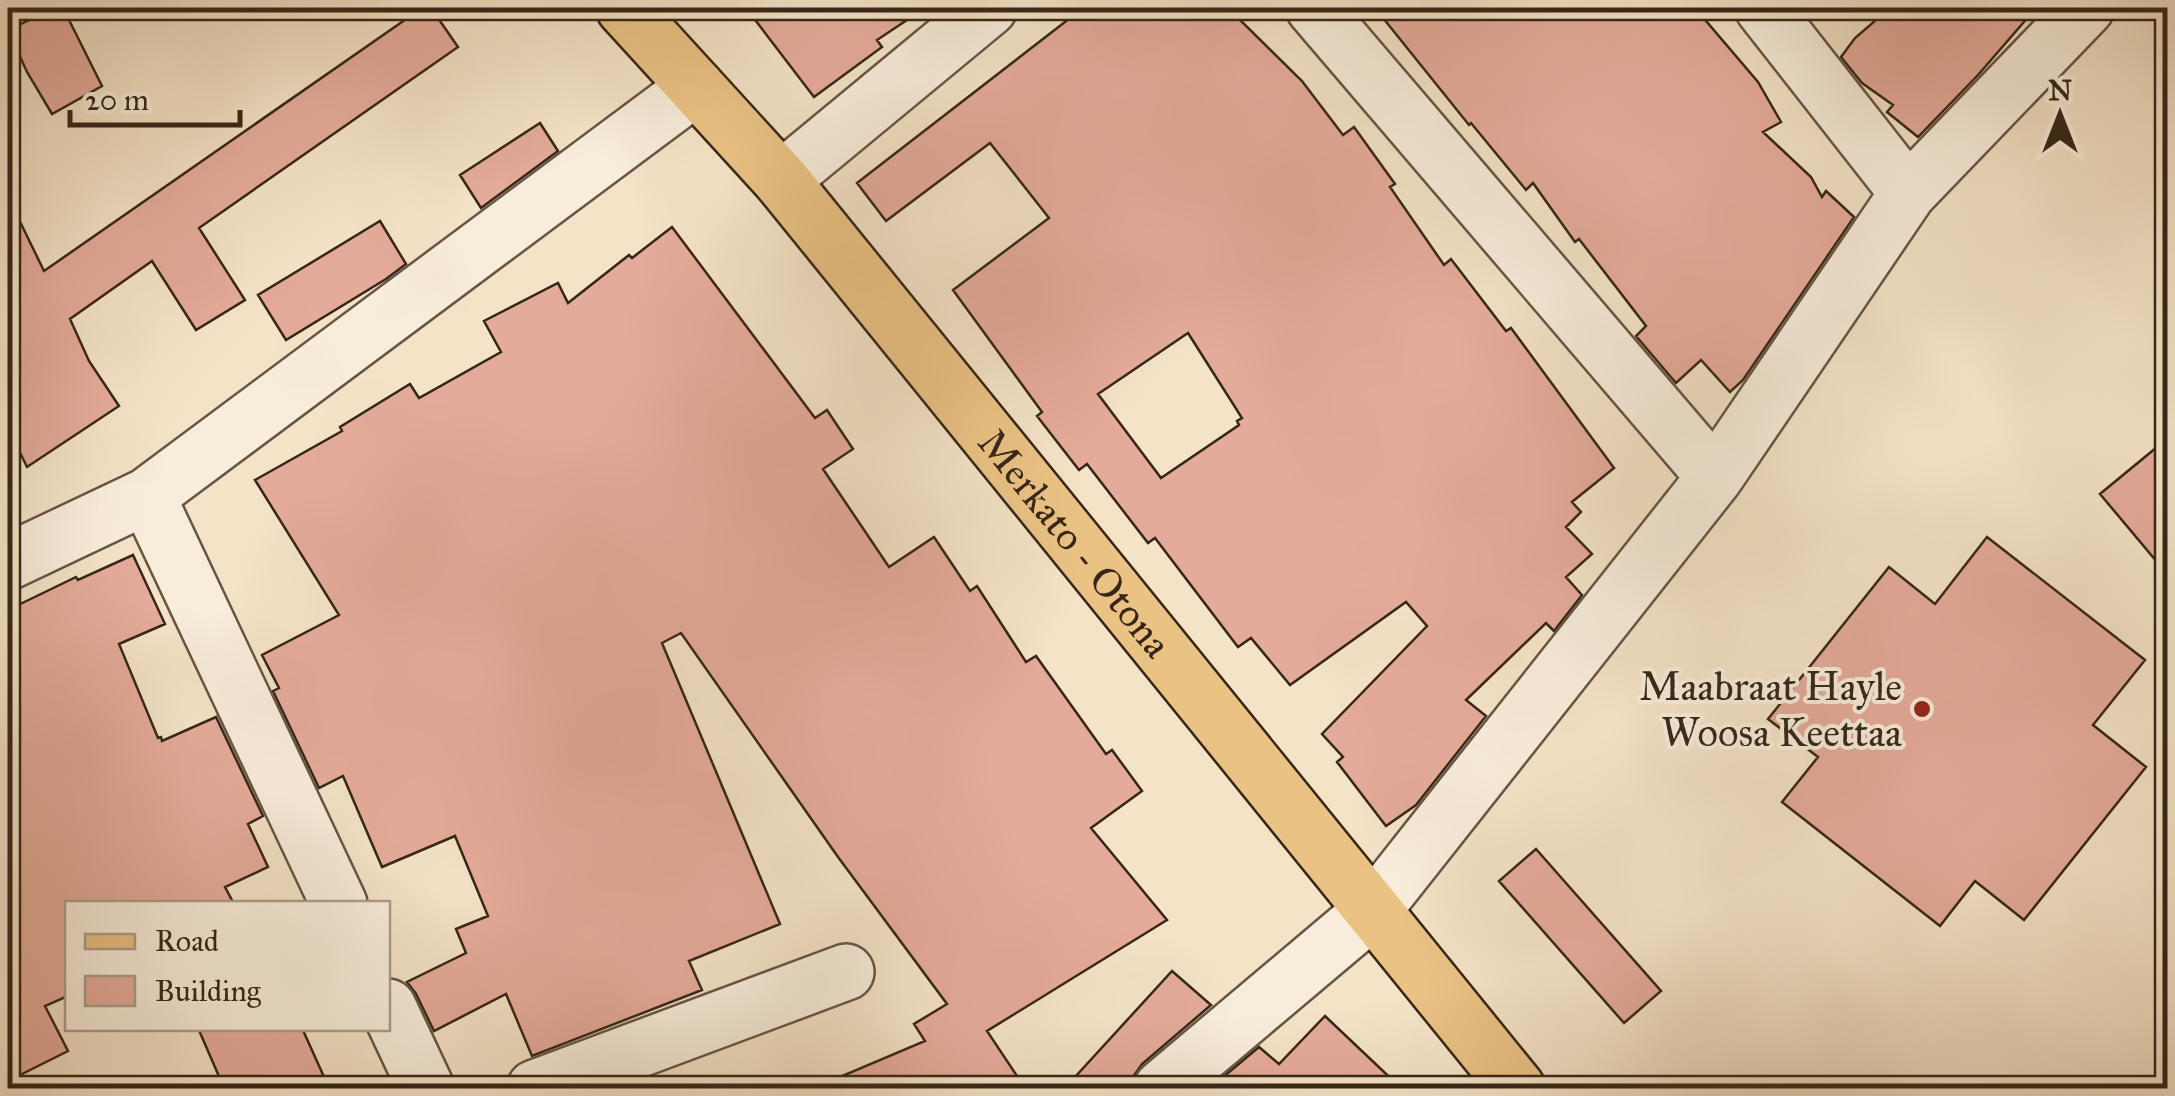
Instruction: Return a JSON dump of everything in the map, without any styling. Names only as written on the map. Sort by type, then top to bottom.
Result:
[{"type":"main road","name":"Merkato - Otona","points":[[624,8],[781,180],[1517,1088]]},
{"type":"street","points":[[781,180],[989,8]]},
{"type":"street","points":[[1314,8],[1715,477]]},
{"type":"street","points":[[1763,8],[1908,194]]},
{"type":"street","points":[[1162,1088],[1373,910],[1715,477],[1908,194],[2086,8]]},
{"type":"street","points":[[8,562],[147,496],[696,87]]},
{"type":"street","points":[[147,496],[338,901]]},
{"type":"street","points":[[535,1088],[846,972]]},
{"type":"street","points":[[390,1011],[426,1088]]},
{"type":"building","points":[[54,8],[63,8],[102,86],[52,114],[8,30]]},
{"type":"building","points":[[422,8],[431,8],[458,47],[199,228],[245,300],[196,330],[152,261],[70,319],[89,361],[119,406],[27,467],[8,428],[8,197],[44,271]]},
{"type":"building","points":[[746,8],[925,8],[877,40],[882,47],[814,97]]},
{"type":"building","points":[[1083,8],[1228,8],[1302,81],[1343,135],[1354,127],[1395,184],[1390,187],[1444,265],[1451,259],[1506,331],[1511,328],[1614,468],[1572,502],[1581,512],[1566,527],[1592,554],[1566,577],[1582,595],[1554,631],[1546,623],[1466,700],[1486,716],[1416,805],[1386,826],[1337,762],[1343,757],[1322,734],[1427,626],[1406,602],[1290,685],[1251,638],[1238,647],[1155,538],[1148,543],[1087,464],[1079,470],[1037,416],[1042,412],[953,290],[1049,218],[990,143],[886,221],[857,183]],"holes":[[[1188,333],[1242,418],[1237,421],[1239,425],[1161,478],[1098,394]]]},
{"type":"building","points":[[1375,8],[1695,8],[1758,82],[1781,122],[1763,132],[1811,177],[1822,197],[1826,191],[1854,217],[1743,380],[1730,392],[1701,360],[1676,383],[1636,336],[1646,326],[1579,239],[1575,242],[1533,183],[1526,190]]},
{"type":"building","points":[[1890,8],[2036,8],[1918,137],[1887,112],[1893,105],[1862,83],[1841,57],[1855,38]]},
{"type":"building","points":[[540,123],[558,151],[481,208],[460,175]]},
{"type":"building","points":[[380,221],[406,264],[286,340],[258,295]]},
{"type":"building","points":[[672,227],[815,418],[827,410],[853,449],[823,469],[889,567],[934,537],[970,591],[977,586],[1026,662],[1036,656],[1106,754],[1112,750],[1142,791],[1091,828],[1167,920],[987,1031],[1025,1088],[814,1088],[925,1041],[914,1024],[947,1004],[681,633],[662,643],[780,924],[689,961],[702,990],[532,1056],[506,994],[434,1031],[407,982],[466,953],[456,929],[488,916],[455,836],[382,867],[343,776],[319,788],[273,691],[279,688],[262,655],[339,615],[255,480],[342,431],[340,427],[410,384],[419,398],[501,352],[484,321],[558,283],[568,303]]},
{"type":"building","points":[[2168,438],[2168,575],[2100,494]]},
{"type":"building","points":[[1987,537],[2145,660],[2093,725],[2146,767],[2024,920],[1975,881],[1940,926],[1782,802],[1818,757],[1768,719],[1889,567],[1935,604]]},
{"type":"building","points":[[133,555],[165,624],[119,644],[158,738],[162,741],[216,717],[263,816],[248,824],[268,867],[225,887],[232,901],[65,901],[65,997],[45,1006],[68,1051],[8,1081],[8,610],[76,577],[78,580]]},
{"type":"building","points":[[1536,849],[1661,991],[1624,1023],[1499,881]]},
{"type":"building","points":[[1172,971],[1211,1005],[1142,1064],[1133,1077],[1132,1088],[1065,1088]]},
{"type":"building","points":[[1325,1016],[1401,1088],[1210,1088],[1259,1047],[1279,1064]]},
{"type":"building","points":[[199,1031],[303,1031],[329,1088],[224,1088]]},
{"type":"place","name":"Maabraat Hayle Woosa Keettaa","points":[[1922,709]]}]
